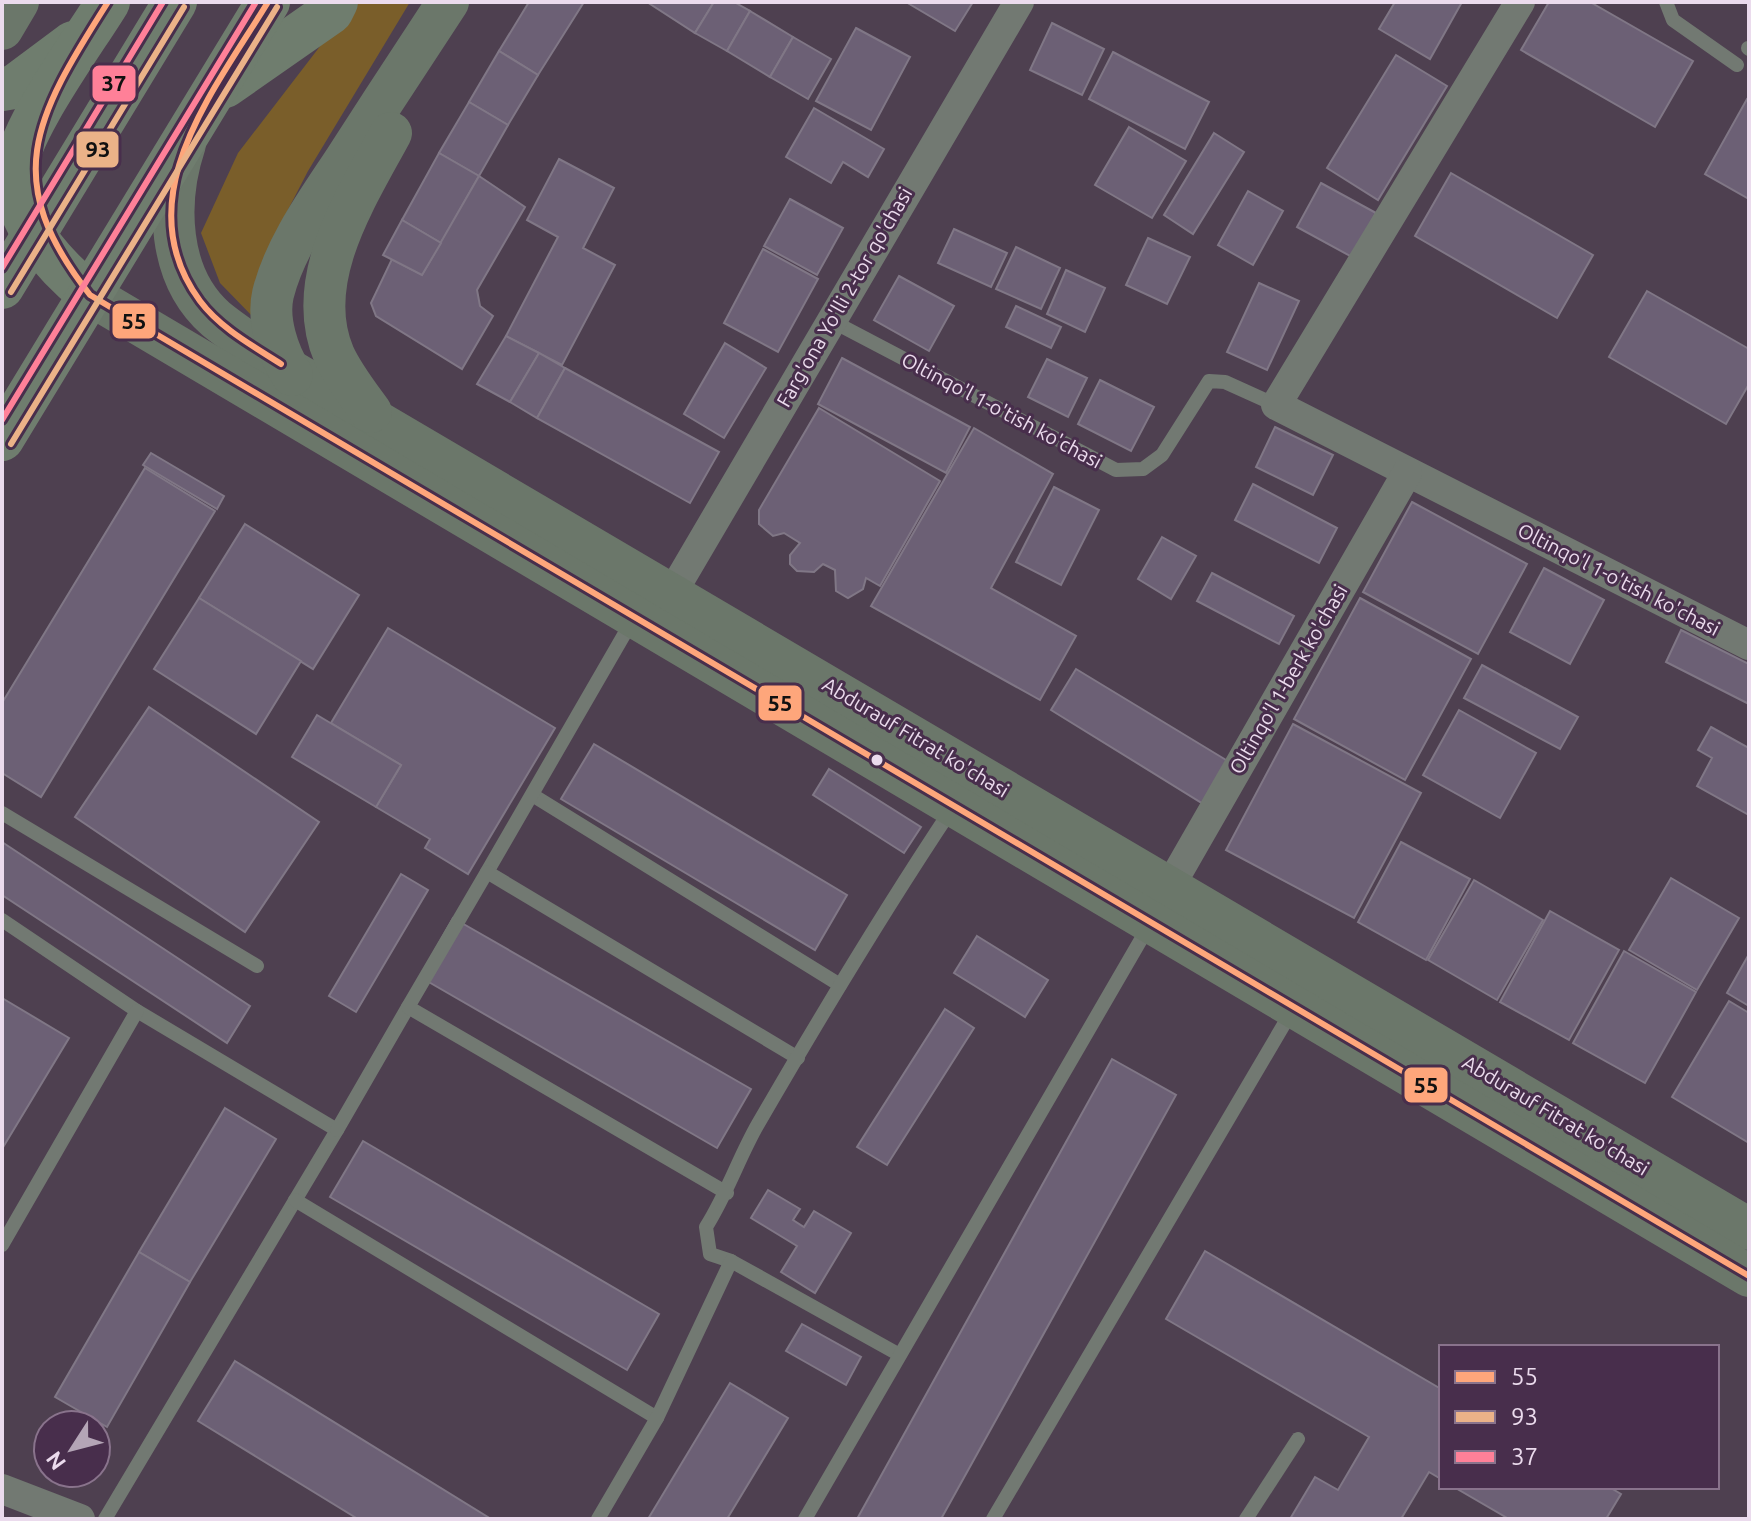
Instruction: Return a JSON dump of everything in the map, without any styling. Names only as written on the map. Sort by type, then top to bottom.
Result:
[{"type":"main road","points":[[2,29],[18,2]]},
{"type":"main road","points":[[2,287],[175,2]]},
{"type":"main road","points":[[2,439],[268,2]]},
{"type":"main road","points":[[213,94],[331,12],[336,2]]},
{"type":"main road","points":[[333,440],[288,369],[272,316],[272,296],[280,274],[320,198],[448,2]]},
{"type":"main road","points":[[374,417],[347,379],[330,343],[323,307],[327,274],[370,172],[463,2]]},
{"type":"main road","points":[[90,295],[60,267],[35,234],[19,200],[16,164],[34,122],[100,14]]},
{"type":"main road","points":[[2,89],[14,87],[100,14]]},
{"type":"main road","name":"Abdurauf Fitrat ko'chasi","points":[[189,132],[175,185],[175,238],[191,289],[216,318],[288,369],[374,417],[653,613],[954,806],[1160,904],[1294,1007],[1749,1276]]},
{"type":"main road","name":"Abdurauf Fitrat ko'chasi","points":[[90,295],[333,440],[653,613],[1160,904],[1749,1229]]},
{"type":"street","name":"Farg'ona Yo'lli 2-tor qo'chasi","points":[[653,613],[1019,2]]},
{"type":"street","points":[[1276,405],[1520,2]]},
{"type":"street","name":"Oltinqo'l 1-o'tish ko'chasi","points":[[1276,405],[1749,645]]},
{"type":"street","name":"Oltinqo'l 1-berk ko'chasi","points":[[1160,904],[1407,473]]},
{"type":"street","points":[[2,1489],[80,1519]]},
{"type":"lane","points":[[1666,2],[1673,20],[1737,65]]},
{"type":"lane","name":"Oltinqo'l 1-o'tish ko'chasi","points":[[830,320],[1116,470],[1143,469],[1162,455],[1209,381],[1225,382],[1276,405]]},
{"type":"lane","points":[[105,1519],[487,872],[653,613]]},
{"type":"lane","points":[[534,796],[840,985]]},
{"type":"lane","points":[[898,1354],[731,1261],[710,1254],[706,1227],[727,1193],[756,1128],[840,985],[954,806]]},
{"type":"lane","points":[[2,813],[257,966]]},
{"type":"lane","points":[[487,872],[798,1058]]},
{"type":"lane","points":[[805,1519],[1160,904]]},
{"type":"lane","points":[[2,920],[137,1011],[337,1130]]},
{"type":"lane","points":[[408,1007],[727,1193]]},
{"type":"lane","points":[[993,1519],[1294,1007]]},
{"type":"lane","points":[[2,1245],[137,1011]]},
{"type":"lane","points":[[295,1200],[657,1418]]},
{"type":"lane","points":[[598,1519],[657,1418],[731,1261]]},
{"type":"lane","points":[[1246,1519],[1298,1439]]},
{"type":"shaded area","points":[[354,2],[410,2],[308,171],[277,231],[254,318],[220,283],[201,233],[238,153]]},
{"type":"building","points":[[529,2],[584,2],[538,75],[499,51]]},
{"type":"building","points":[[647,2],[714,2],[695,33]]},
{"type":"building","points":[[714,2],[734,2],[750,11],[727,51],[695,33]]},
{"type":"building","points":[[906,2],[973,2],[955,31]]},
{"type":"building","points":[[1395,2],[1462,2],[1430,59],[1379,29]]},
{"type":"building","points":[[1549,2],[1590,2],[1693,61],[1655,127],[1521,50]]},
{"type":"building","points":[[750,11],[793,37],[770,77],[727,51]]},
{"type":"building","points":[[1052,23],[1104,49],[1082,95],[1030,70]]},
{"type":"building","points":[[856,28],[910,57],[871,130],[816,101]]},
{"type":"building","points":[[793,37],[831,59],[808,99],[770,77]]},
{"type":"building","points":[[499,51],[538,75],[508,125],[469,102]]},
{"type":"building","points":[[1113,52],[1209,102],[1185,149],[1089,99]]},
{"type":"building","points":[[1396,55],[1447,86],[1378,200],[1327,168]]},
{"type":"building","points":[[1749,100],[1749,199],[1705,174]]},
{"type":"building","points":[[469,102],[508,125],[479,176],[439,153]]},
{"type":"building","points":[[814,108],[884,149],[868,177],[843,162],[831,183],[786,157]]},
{"type":"building","points":[[1129,127],[1186,161],[1152,218],[1095,185]]},
{"type":"building","points":[[1214,133],[1244,152],[1193,234],[1164,215]]},
{"type":"building","points":[[439,153],[479,176],[441,243],[402,220]]},
{"type":"building","points":[[559,159],[614,188],[583,248],[615,265],[562,365],[506,336],[558,237],[527,220]]},
{"type":"building","points":[[1451,173],[1593,255],[1557,318],[1415,236]]},
{"type":"building","points":[[479,176],[525,207],[477,290],[480,306],[493,316],[462,369],[376,316],[371,303],[392,259],[422,275]]},
{"type":"building","points":[[1321,183],[1376,213],[1352,257],[1297,227]]},
{"type":"building","points":[[1248,191],[1283,211],[1253,265],[1218,245]]},
{"type":"building","points":[[790,199],[843,228],[817,275],[764,246]]},
{"type":"building","points":[[402,220],[441,243],[422,275],[383,255]]},
{"type":"building","points":[[954,229],[1007,253],[991,287],[938,263]]},
{"type":"building","points":[[1148,238],[1190,257],[1167,304],[1126,285]]},
{"type":"building","points":[[1016,247],[1060,268],[1041,309],[996,289]]},
{"type":"building","points":[[763,249],[818,279],[778,352],[724,323]]},
{"type":"building","points":[[1066,270],[1105,288],[1085,332],[1047,314]]},
{"type":"building","points":[[899,276],[954,306],[929,351],[874,320]]},
{"type":"building","points":[[1259,283],[1299,301],[1267,370],[1227,352]]},
{"type":"building","points":[[1647,291],[1749,349],[1749,384],[1726,424],[1609,357]]},
{"type":"building","points":[[1016,306],[1061,327],[1051,348],[1006,327]]},
{"type":"building","points":[[506,336],[539,353],[510,402],[477,384]]},
{"type":"building","points":[[725,343],[766,368],[724,438],[684,414]]},
{"type":"building","points":[[539,353],[565,368],[537,418],[510,402]]},
{"type":"building","points":[[842,358],[970,427],[946,473],[818,404]]},
{"type":"building","points":[[1047,359],[1087,378],[1068,417],[1028,397]]},
{"type":"building","points":[[565,368],[719,452],[690,503],[537,418]]},
{"type":"building","points":[[1100,380],[1154,407],[1131,451],[1078,424]]},
{"type":"building","points":[[819,408],[940,481],[880,586],[866,578],[863,589],[848,598],[836,591],[835,570],[823,564],[814,572],[797,571],[790,564],[790,555],[800,543],[784,533],[773,536],[759,524],[759,510]]},
{"type":"building","points":[[1275,427],[1333,455],[1313,495],[1256,467]]},
{"type":"building","points":[[974,428],[1053,474],[991,588],[1076,636],[1040,700],[871,606]]},
{"type":"building","points":[[151,453],[224,496],[217,509],[143,465]]},
{"type":"building","points":[[145,468],[215,511],[41,797],[2,773],[2,703]]},
{"type":"building","points":[[1253,484],[1337,528],[1319,563],[1235,520]]},
{"type":"building","points":[[1054,487],[1099,510],[1061,585],[1016,562]]},
{"type":"building","points":[[1412,502],[1527,564],[1478,654],[1363,592]]},
{"type":"building","points":[[245,524],[359,595],[313,669],[199,598]]},
{"type":"building","points":[[1162,537],[1196,556],[1171,599],[1138,579]]},
{"type":"building","points":[[1544,568],[1604,600],[1570,664],[1510,632]]},
{"type":"building","points":[[1212,573],[1294,616],[1279,644],[1197,601]]},
{"type":"building","points":[[199,598],[301,661],[256,734],[154,669]]},
{"type":"building","points":[[1360,598],[1471,659],[1405,780],[1294,719]]},
{"type":"building","points":[[388,628],[555,728],[468,874],[425,848],[430,839],[376,807],[401,765],[331,723]]},
{"type":"building","points":[[1681,630],[1749,664],[1749,704],[1666,662]]},
{"type":"building","points":[[1482,665],[1578,717],[1560,749],[1464,698]]},
{"type":"building","points":[[1076,669],[1231,763],[1205,805],[1051,710]]},
{"type":"building","points":[[149,707],[319,822],[245,932],[75,817]]},
{"type":"building","points":[[1459,710],[1536,753],[1500,818],[1423,775]]},
{"type":"building","points":[[317,715],[401,765],[376,807],[292,757]]},
{"type":"building","points":[[1293,724],[1421,793],[1354,918],[1226,850]]},
{"type":"building","points":[[1711,727],[1749,748],[1749,815],[1697,786],[1712,758],[1698,750]]},
{"type":"building","points":[[594,744],[847,895],[815,950],[561,799]]},
{"type":"building","points":[[829,769],[921,827],[904,853],[813,795]]},
{"type":"building","points":[[2,842],[250,1006],[227,1043],[2,895]]},
{"type":"building","points":[[1401,842],[1470,879],[1426,960],[1358,922]]},
{"type":"building","points":[[401,874],[428,890],[356,1012],[329,996]]},
{"type":"building","points":[[1671,878],[1739,918],[1697,990],[1629,950]]},
{"type":"building","points":[[1474,880],[1543,920],[1497,1000],[1428,960]]},
{"type":"building","points":[[1550,911],[1619,950],[1569,1040],[1500,1002]]},
{"type":"building","points":[[453,918],[751,1089],[717,1148],[420,977]]},
{"type":"building","points":[[977,936],[1048,980],[1025,1017],[954,973]]},
{"type":"building","points":[[1624,951],[1696,992],[1645,1083],[1573,1043]]},
{"type":"building","points":[[1749,954],[1749,1006],[1727,993]]},
{"type":"building","points":[[2,998],[69,1038],[2,1149]]},
{"type":"building","points":[[1729,1001],[1749,1013],[1749,1143],[1672,1097]]},
{"type":"building","points":[[945,1009],[974,1028],[887,1165],[857,1147]]},
{"type":"building","points":[[1112,1059],[1176,1095],[941,1519],[857,1519]]},
{"type":"building","points":[[225,1108],[276,1139],[190,1282],[139,1252]]},
{"type":"building","points":[[363,1141],[659,1314],[627,1370],[330,1197]]},
{"type":"building","points":[[768,1190],[800,1209],[793,1220],[804,1227],[814,1211],[851,1233],[815,1293],[781,1272],[797,1246],[751,1218]]},
{"type":"building","points":[[1205,1251],[1439,1388],[1439,1478],[1429,1472],[1401,1519],[1290,1519],[1315,1477],[1338,1490],[1369,1437],[1166,1319]]},
{"type":"building","points":[[139,1252],[190,1282],[112,1418],[112,1409],[76,1409],[55,1397]]},
{"type":"building","points":[[802,1324],[861,1357],[846,1385],[786,1351]]},
{"type":"building","points":[[235,1361],[491,1519],[358,1519],[198,1421]]},
{"type":"building","points":[[730,1383],[788,1418],[727,1519],[648,1519]]},
{"type":"building","points":[[1457,1489],[1612,1489],[1621,1494],[1606,1519],[1509,1519]]},
{"type":"transit line","name":"55","points":[[108,2],[61,81],[46,116],[37,150],[36,183],[44,217],[62,254],[90,295],[1749,1276]]},
{"type":"transit line","name":"37","points":[[2,268],[163,2]]},
{"type":"transit line","name":"37","points":[[2,420],[256,2]]},
{"type":"transit line","name":"55","points":[[268,2],[204,107],[186,145],[174,184],[171,223],[179,262],[200,301],[227,328],[281,364]]},
{"type":"transit line","name":"93","points":[[11,292],[184,7]]},
{"type":"transit line","name":"93","points":[[11,444],[277,7]]}]
